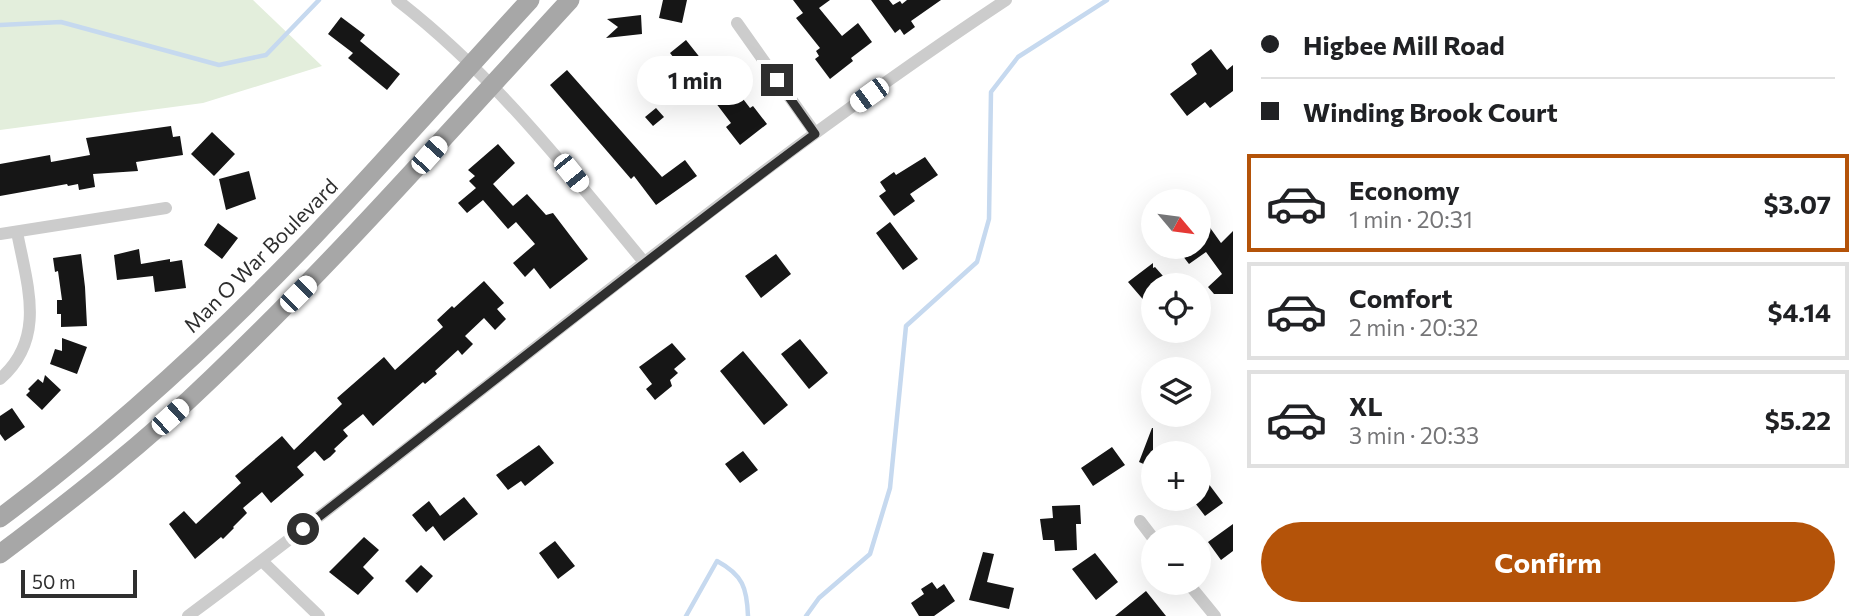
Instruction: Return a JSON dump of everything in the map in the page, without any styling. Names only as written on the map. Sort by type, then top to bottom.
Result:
[{"type":"main road","name":"Man O War Boulevard","points":[[0,518],[141,403],[249,302],[316,234],[530,0]]},
{"type":"main road","points":[[0,554],[103,474],[212,378],[352,239],[570,0]]},
{"type":"street","points":[[397,0],[447,41],[540,136],[643,262]]},
{"type":"street","points":[[188,616],[489,386],[643,262],[815,134],[1006,0]]},
{"type":"street","points":[[737,23],[815,134]]},
{"type":"street","points":[[0,234],[166,208]]},
{"type":"street","points":[[0,379],[18,359],[31,327],[17,232]]},
{"type":"street","points":[[1140,521],[1143,525]]},
{"type":"street","points":[[262,561],[319,616]]},
{"type":"street","points":[[1197,595],[1214,616]]},
{"type":"green space","points":[[0,0],[253,0],[322,66],[203,103],[0,130]]},
{"type":"building","points":[[663,0],[687,0],[682,23],[659,18]]},
{"type":"building","points":[[793,0],[830,0],[819,8],[842,36],[858,23],[872,42],[830,79],[815,59],[819,56],[816,51],[820,48],[796,18],[803,13]]},
{"type":"building","points":[[871,0],[889,0],[893,5],[907,0],[941,0],[911,21],[915,27],[904,35],[900,29],[895,33]]},
{"type":"building","points":[[641,15],[642,34],[606,38],[618,27],[607,19]]},
{"type":"building","points":[[341,17],[365,35],[360,41],[400,74],[387,90],[348,58],[353,53],[328,34]]},
{"type":"building","points":[[686,40],[717,79],[724,74],[750,108],[753,106],[767,124],[740,145],[726,127],[731,123],[706,90],[690,102],[683,93],[694,84],[670,53]]},
{"type":"building","points":[[1211,49],[1227,70],[1233,65],[1233,91],[1210,108],[1205,102],[1187,116],[1170,94],[1197,74],[1191,64]]},
{"type":"building","points":[[567,70],[662,177],[685,160],[697,176],[656,205],[634,176],[631,179],[550,85]]},
{"type":"building","points":[[656,108],[664,117],[653,126],[645,117]]},
{"type":"building","points":[[171,126],[173,137],[180,136],[183,155],[136,162],[138,171],[93,174],[95,187],[79,190],[78,184],[67,184],[0,196],[0,164],[50,155],[51,162],[90,155],[86,138]]},
{"type":"building","points":[[212,132],[235,154],[214,176],[191,154]]},
{"type":"building","points":[[498,144],[515,163],[493,184],[513,206],[527,194],[546,215],[553,213],[588,259],[550,289],[534,268],[525,277],[513,263],[535,244],[516,222],[508,229],[483,200],[467,213],[458,203],[476,188],[469,181],[475,176],[468,170]]},
{"type":"building","points":[[925,157],[938,175],[910,194],[915,201],[894,216],[879,196],[886,191],[880,182]]},
{"type":"building","points":[[249,171],[256,199],[226,210],[219,179]]},
{"type":"building","points":[[890,222],[918,259],[903,270],[876,233]]},
{"type":"building","points":[[218,223],[238,238],[222,259],[204,245]]},
{"type":"building","points":[[1211,229],[1221,243],[1233,231],[1233,294],[1214,294],[1211,290],[1211,284],[1222,274],[1211,259]]},
{"type":"building","points":[[139,249],[141,264],[170,259],[170,262],[182,260],[186,288],[155,292],[153,276],[117,280],[114,255]]},
{"type":"building","points":[[81,254],[87,326],[61,327],[57,300],[62,300],[58,271],[55,272],[53,258]]},
{"type":"building","points":[[776,254],[791,274],[761,298],[745,276]]},
{"type":"building","points":[[1153,263],[1153,268],[1160,273],[1141,273],[1141,297],[1128,282]]},
{"type":"building","points":[[484,281],[504,303],[497,309],[506,319],[495,330],[484,318],[465,336],[473,344],[462,355],[458,350],[435,371],[437,374],[425,384],[423,382],[373,426],[363,414],[343,430],[348,436],[334,449],[336,451],[330,457],[324,461],[315,451],[297,467],[304,475],[271,503],[262,492],[243,508],[247,513],[223,539],[221,537],[195,559],[169,524],[184,511],[196,524],[241,483],[235,476],[282,436],[294,450],[342,404],[337,398],[384,357],[395,370],[443,327],[437,320]]},
{"type":"building","points":[[62,338],[87,347],[77,374],[50,364],[55,349],[62,351]]},
{"type":"building","points":[[800,339],[828,373],[809,389],[781,354]]},
{"type":"building","points":[[672,343],[686,359],[674,369],[678,373],[670,380],[672,386],[655,400],[646,389],[652,384],[639,367]]},
{"type":"building","points":[[743,351],[788,405],[764,425],[720,371]]},
{"type":"building","points":[[45,375],[61,390],[42,410],[26,395],[38,379],[43,383]]},
{"type":"building","points":[[12,408],[25,427],[5,441],[0,434],[0,416]]},
{"type":"building","points":[[1152,428],[1153,428],[1153,441],[1147,441]]},
{"type":"building","points":[[539,445],[554,463],[525,486],[521,481],[508,490],[496,475]]},
{"type":"building","points":[[1112,447],[1125,465],[1093,486],[1081,468]]},
{"type":"building","points":[[743,451],[758,470],[740,483],[725,464]]},
{"type":"building","points":[[1211,487],[1223,503],[1205,516],[1201,511],[1211,511]]},
{"type":"building","points":[[464,497],[478,514],[444,541],[433,526],[426,532],[412,515],[429,501],[440,516]]},
{"type":"building","points":[[1080,505],[1081,524],[1076,524],[1077,550],[1055,551],[1054,540],[1043,540],[1040,519],[1053,518],[1052,506]]},
{"type":"building","points":[[1233,524],[1233,551],[1221,560],[1211,546],[1211,540]]},
{"type":"building","points":[[364,537],[379,550],[363,567],[374,578],[358,595],[329,572]]},
{"type":"building","points":[[555,541],[575,566],[558,579],[539,553]]},
{"type":"building","points":[[983,552],[994,554],[987,582],[1014,588],[1009,609],[969,600]]},
{"type":"building","points":[[1095,553],[1118,582],[1096,600],[1072,569]]},
{"type":"building","points":[[421,565],[433,576],[417,593],[405,581]]},
{"type":"building","points":[[932,582],[937,589],[944,584],[955,601],[934,616],[919,616],[911,603],[924,594],[921,589]]},
{"type":"building","points":[[1141,595],[1149,595],[1166,616],[1115,616]]},
{"type":"waterway","points":[[0,25],[61,22],[219,65],[266,55],[319,0]]},
{"type":"waterway","points":[[806,616],[819,598],[870,554],[890,488],[906,326],[977,262],[989,219],[991,92],[1018,57],[1107,0]]},
{"type":"waterway","points":[[686,616],[717,561],[733,572],[742,583],[748,616]]},
{"type":"route","points":[[303,529],[489,386],[643,262],[815,134],[777,80]]}]
